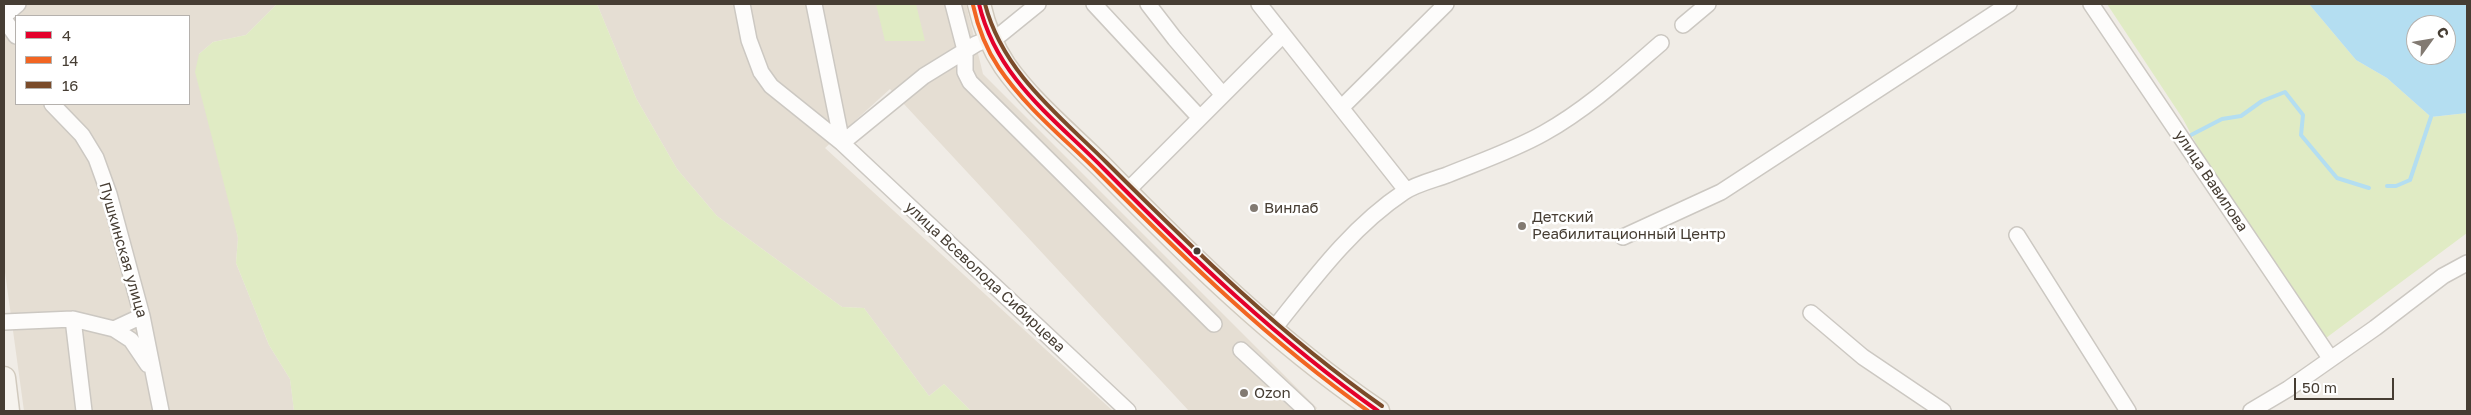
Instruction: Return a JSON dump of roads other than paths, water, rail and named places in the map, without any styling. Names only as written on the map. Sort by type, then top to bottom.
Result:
[{"type":"main road","points":[[979,4],[990,39],[1006,68],[1022,87],[1126,192],[1272,331],[1333,380],[1378,411]]},
{"type":"main road","points":[[4,378],[8,411]]},
{"type":"street","points":[[15,34],[4,18],[18,4]]},
{"type":"street","name":"улица Всеволода Сибирцева","points":[[742,4],[749,40],[761,72],[771,86],[842,143],[1128,411]]},
{"type":"street","points":[[814,4],[842,143],[924,76],[965,50],[1012,27],[1038,4]]},
{"type":"street","points":[[953,4],[965,50],[964,72],[970,82],[1214,324]]},
{"type":"street","points":[[1094,4],[1200,118]]},
{"type":"street","points":[[1148,4],[1223,95]]},
{"type":"street","points":[[1259,4],[1406,190]]},
{"type":"street","points":[[1341,108],[1446,4]]},
{"type":"street","points":[[1683,25],[1708,4]]},
{"type":"street","points":[[1623,237],[1721,192],[2009,4]]},
{"type":"street","name":"улица Вавилова","points":[[2091,4],[2330,358]]},
{"type":"street","points":[[1126,192],[1283,34]]},
{"type":"street","points":[[1272,331],[1329,260],[1374,214],[1406,190],[1487,159],[1544,133],[1589,104],[1661,43]]},
{"type":"street","name":"Пушкинская улица","points":[[53,105],[82,135],[96,158],[109,194],[142,316],[151,370],[161,411]]},
{"type":"street","points":[[2017,235],[2128,411]]},
{"type":"street","points":[[2251,411],[2288,389],[2375,328],[2443,276],[2467,263]]},
{"type":"street","points":[[1811,312],[1863,357],[1944,411]]},
{"type":"street","points":[[114,328],[142,316]]},
{"type":"street","points":[[73,319],[84,411]]},
{"type":"street","points":[[4,322],[73,319],[114,328],[132,340],[151,370]]},
{"type":"street","points":[[1241,350],[1307,411]]},
{"type":"water","points":[[2309,4],[2467,4],[2467,113],[2431,117],[2387,78],[2356,60]]},
{"type":"waterway","points":[[2191,135],[2222,119],[2241,116],[2262,101],[2285,92],[2303,115],[2301,135],[2337,178],[2369,188]]},
{"type":"waterway","points":[[2387,186],[2396,186],[2410,180],[2431,117]]},
{"type":"place","name":"Винлаб","points":[[1254,208]]},
{"type":"place","name":"Детский Реабилитационный Центр","points":[[1522,226]]},
{"type":"place","name":"Ozon","points":[[1244,393]]}]
